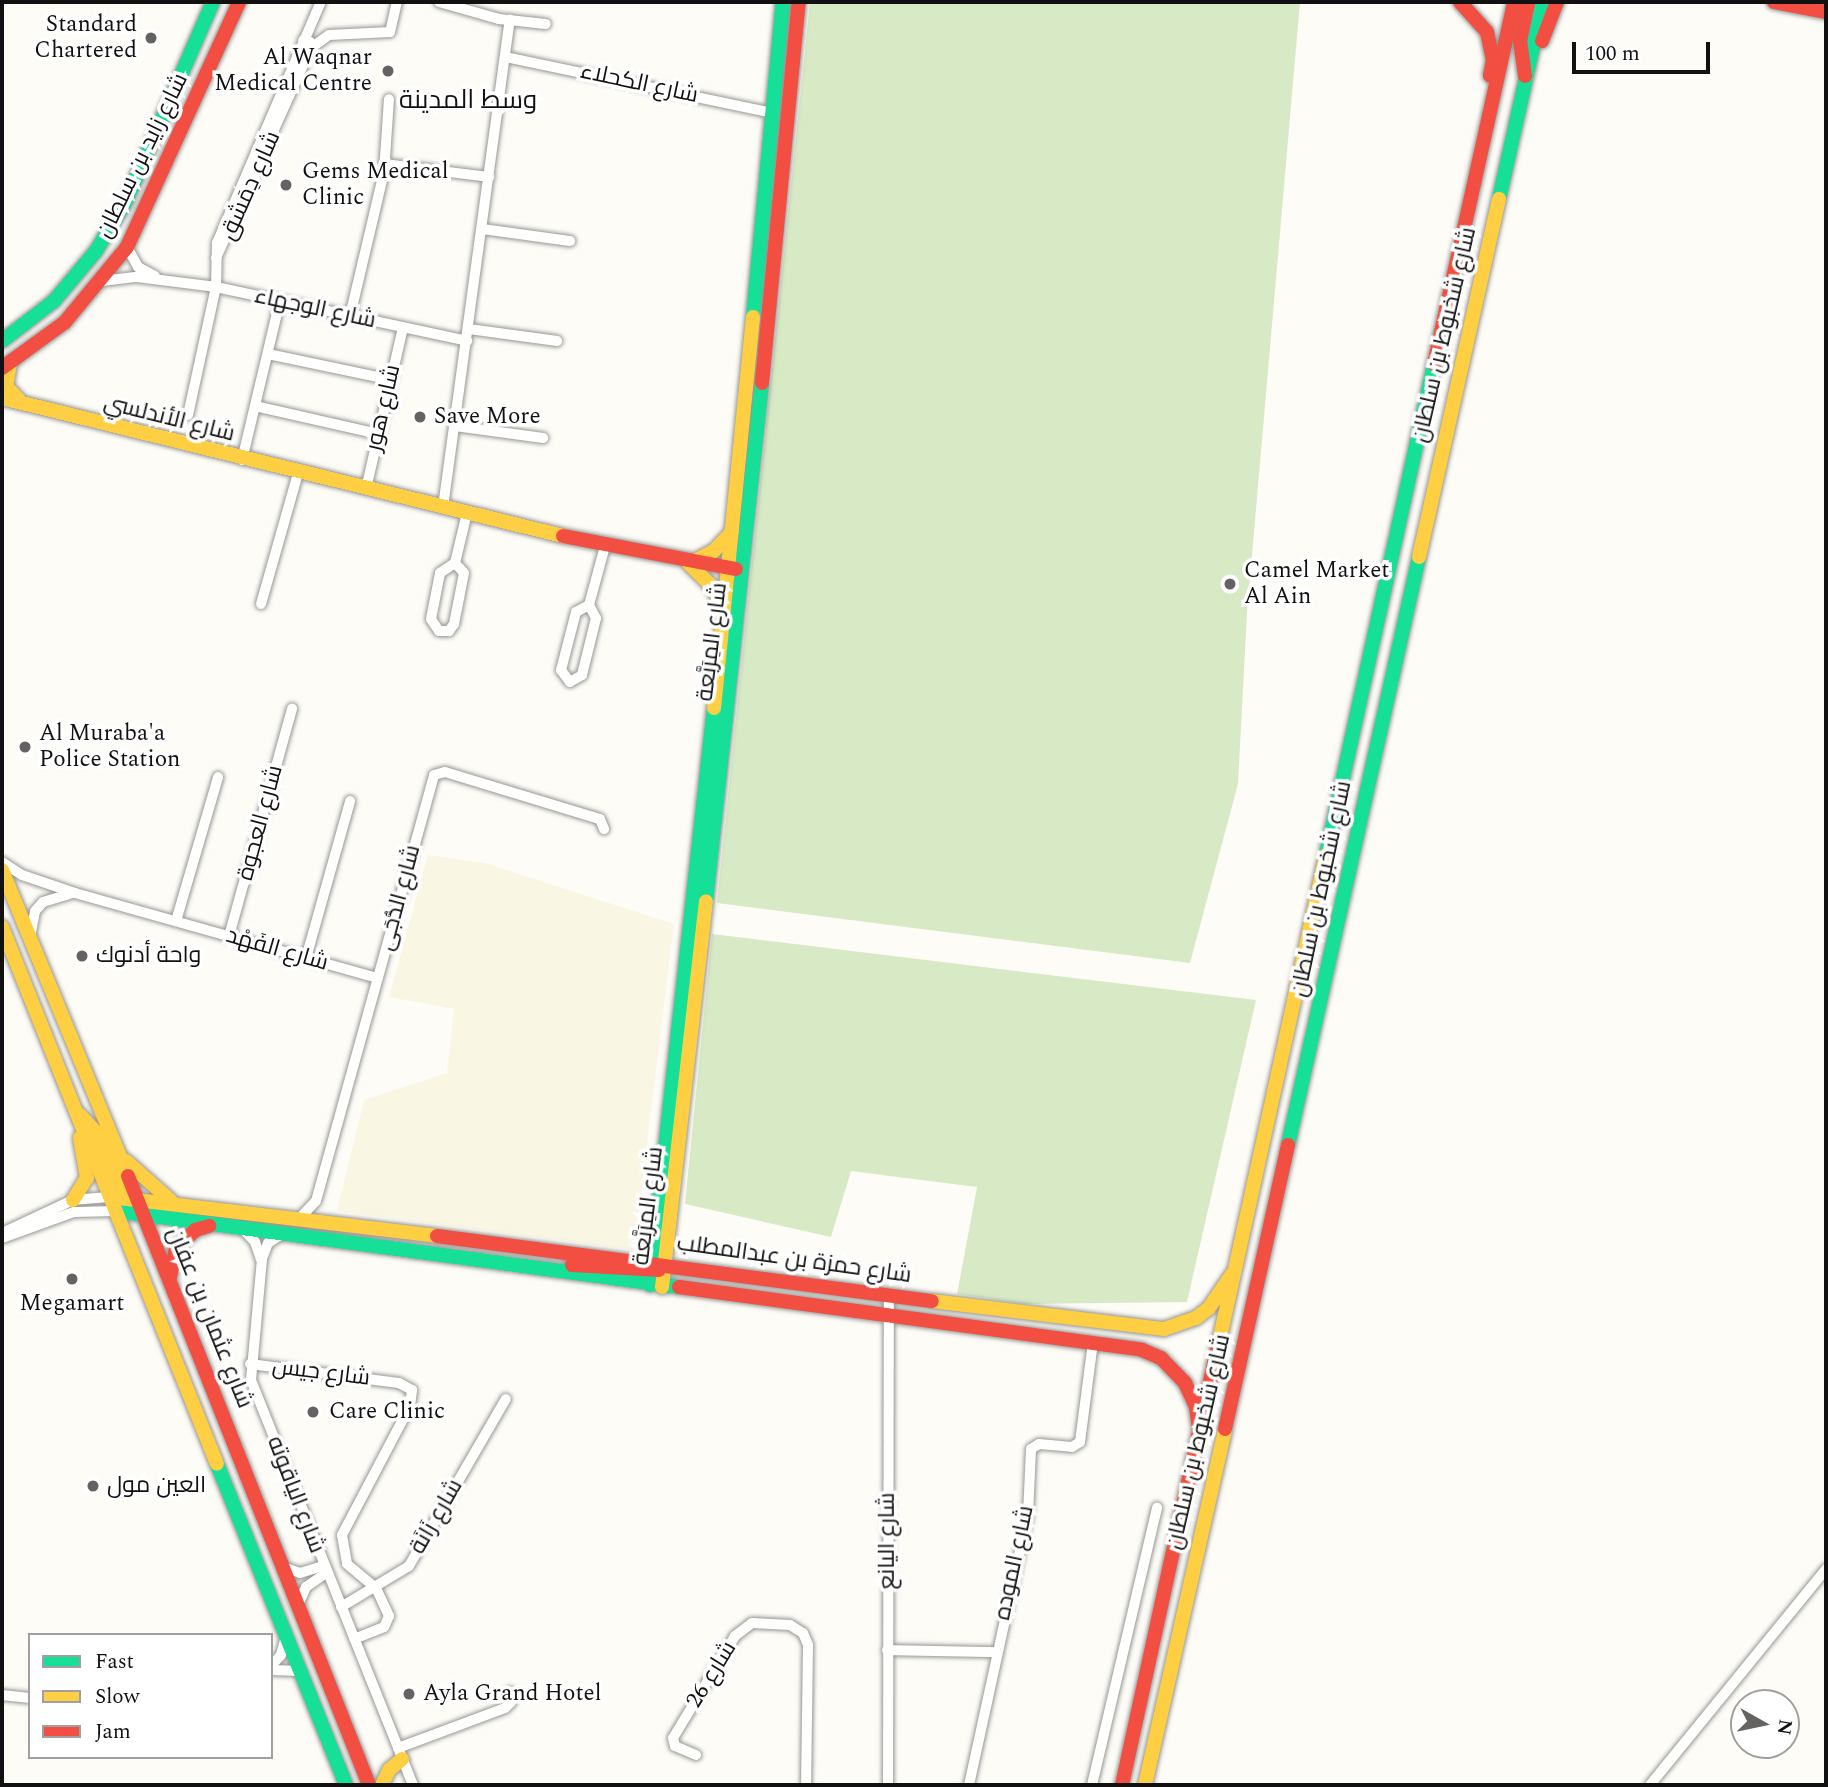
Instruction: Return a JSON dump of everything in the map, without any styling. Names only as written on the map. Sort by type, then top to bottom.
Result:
[{"type":"main road","name":"شارع زايد بن سلطان","points":[[2,341],[54,301],[96,251],[126,201],[213,2]]},
{"type":"main road","points":[[222,41],[226,2]]},
{"type":"main road","name":"شارع زايد بن سلطان","points":[[6,366],[53,333],[102,281],[127,247],[239,2]]},
{"type":"main road","name":"شارع المِرَبَّعة","points":[[656,1275],[733,530],[783,2]]},
{"type":"main road","name":"شارع المِرَبَّعة","points":[[656,1275],[744,574],[799,2]]},
{"type":"main road","points":[[1460,2],[1482,22]]},
{"type":"main road","points":[[1468,226],[1464,199],[1493,60],[1477,2]]},
{"type":"main road","name":"شارع شخبوط بن سلطان","points":[[1122,1785],[1468,226],[1514,2]]},
{"type":"main road","points":[[1526,81],[1520,41],[1528,2]]},
{"type":"main road","name":"شارع شخبوط بن سلطان","points":[[1145,1785],[1543,2]]},
{"type":"main road","points":[[1526,81],[1557,2]]},
{"type":"main road","points":[[1774,2],[1826,12]]},
{"type":"main road","points":[[6,366],[9,393],[30,406]]},
{"type":"main road","name":"شارع الأندلسي","points":[[2,398],[242,460],[605,546],[744,574]]},
{"type":"main road","points":[[724,607],[709,583],[689,564],[714,551],[733,530]]},
{"type":"main road","name":"شارع عثمان بن عفان","points":[[2,870],[118,1151],[369,1785]]},
{"type":"main road","name":"شارع عثمان بن عفان","points":[[2,927],[285,1640],[346,1785]]},
{"type":"main road","points":[[76,1112],[93,1127],[122,1192],[135,1194]]},
{"type":"main road","points":[[73,1200],[84,1186],[87,1172],[76,1112]]},
{"type":"main road","points":[[118,1151],[144,1181],[172,1201]]},
{"type":"main road","name":"شارع حمزة بن عبدالمطلب","points":[[114,1204],[135,1194],[328,1222],[889,1314],[1142,1349],[1174,1369],[1192,1395],[1200,1432]]},
{"type":"main road","points":[[114,1204],[143,1215],[525,1267],[575,1265],[656,1275]]},
{"type":"main road","points":[[169,1279],[176,1248],[195,1230],[215,1225]]},
{"type":"main road","name":"شارع حمزة بن عبدالمطلب","points":[[656,1275],[889,1296],[1164,1329],[1196,1318],[1209,1308],[1236,1267]]},
{"type":"main road","points":[[382,1785],[400,1753]]},
{"type":"street","name":"شارع دِمَشق","points":[[188,415],[216,288],[218,243],[321,2]]},
{"type":"street","points":[[303,40],[310,42],[311,48],[329,35],[390,32],[397,2]]},
{"type":"street","points":[[439,2],[510,20],[546,24]]},
{"type":"street","points":[[443,507],[510,20]]},
{"type":"street","name":"شارع دِمَشق","points":[[216,258],[311,48]]},
{"type":"street","name":"شارع الكحلاء","points":[[505,57],[773,113]]},
{"type":"street","points":[[350,316],[385,164],[389,99]]},
{"type":"street","points":[[385,164],[489,177]]},
{"type":"street","points":[[482,229],[570,241]]},
{"type":"street","name":"شارع الوجهاء","points":[[127,247],[138,267],[162,279]]},
{"type":"street","name":"شارع الوجهاء","points":[[102,281],[162,279],[467,341]]},
{"type":"street","points":[[242,460],[280,301]]},
{"type":"street","name":"شارع هور","points":[[366,489],[403,327]]},
{"type":"street","points":[[469,329],[557,341]]},
{"type":"street","points":[[268,354],[391,380]]},
{"type":"street","points":[[255,406],[378,434]]},
{"type":"street","points":[[456,426],[543,438]]},
{"type":"street","points":[[261,604],[298,473]]},
{"type":"street","points":[[455,563],[464,573],[454,624],[449,631],[439,631],[431,620],[440,573],[455,563],[467,513]]},
{"type":"street","points":[[590,605],[605,546]]},
{"type":"street","points":[[590,605],[596,612],[582,675],[570,682],[561,670],[579,607],[590,605]]},
{"type":"street","name":"شارع العجوة","points":[[229,936],[292,709]]},
{"type":"street","name":"شارع الدُّجَى","points":[[300,1218],[316,1201],[437,771],[600,819],[604,829]]},
{"type":"street","points":[[176,921],[218,776]]},
{"type":"street","points":[[306,958],[350,801]]},
{"type":"street","name":"شارع الفَهْد","points":[[2,862],[22,875],[75,893],[377,978]]},
{"type":"street","points":[[31,936],[35,911],[43,902],[75,893]]},
{"type":"street","points":[[2,1233],[73,1200],[114,1204]]},
{"type":"street","points":[[316,1201],[328,1222]]},
{"type":"street","points":[[2,1238],[74,1212],[114,1204]]},
{"type":"street","points":[[242,1228],[255,1242],[262,1259]]},
{"type":"street","points":[[262,1259],[268,1243],[282,1233]]},
{"type":"street","name":"شارع الياقوته","points":[[262,1259],[250,1364],[252,1386],[413,1785]]},
{"type":"street","name":"شارع اليانع","points":[[888,1785],[889,1296]]},
{"type":"street","name":"شارع الموده","points":[[969,1785],[1028,1515],[1031,1449],[1039,1444],[1072,1447],[1080,1442],[1093,1342]]},
{"type":"street","name":"شارع جيس","points":[[250,1364],[399,1383],[411,1390],[410,1406],[342,1535],[347,1564],[376,1588]]},
{"type":"street","name":"شارع زَانَة","points":[[341,1607],[409,1566],[506,1399]]},
{"type":"street","points":[[1092,1785],[1157,1508]]},
{"type":"street","name":"شارع الياقوته","points":[[283,1567],[300,1573],[325,1570]]},
{"type":"street","points":[[1650,1785],[1826,1569]]},
{"type":"street","name":"شارع الياقوته","points":[[298,1605],[306,1587],[325,1570]]},
{"type":"street","points":[[354,1639],[389,1621],[376,1588]]},
{"type":"street","name":"شارع 26","points":[[696,1755],[675,1746],[673,1738],[736,1636],[752,1623],[790,1625],[803,1633],[808,1645],[806,1785]]},
{"type":"street","points":[[273,1665],[281,1655],[285,1640]]},
{"type":"street","points":[[887,1650],[996,1652]]},
{"type":"street","points":[[273,1668],[300,1671]]},
{"type":"street","points":[[400,1753],[505,1708],[511,1703],[510,1692]]},
{"type":"street","points":[[2,1695],[28,1698]]},
{"type":"shaded area","points":[[428,855],[485,863],[674,924],[634,1250],[337,1211],[364,1100],[447,1073],[454,1009],[389,997]]},
{"type":"green space","points":[[810,2],[1300,2],[1247,613],[1238,784],[1190,963],[717,903]]},
{"type":"green space","points":[[712,934],[1256,1000],[1187,1302],[1024,1304],[957,1294],[977,1187],[851,1171],[831,1237],[685,1204]]},
{"type":"traffic: fast","points":[[2,341],[54,301],[96,251],[126,201],[213,2]]},
{"type":"traffic: fast","points":[[753,317],[783,2]]},
{"type":"traffic: fast","points":[[1499,199],[1543,2]]},
{"type":"traffic: fast","points":[[1326,855],[1434,364]]},
{"type":"traffic: fast","points":[[706,901],[762,383]]},
{"type":"traffic: fast","points":[[1288,1145],[1419,557]]},
{"type":"traffic: fast","points":[[650,1285],[714,708]]},
{"type":"traffic: fast","points":[[116,1211],[679,1287]]},
{"type":"traffic: fast","points":[[217,1464],[346,1785]]},
{"type":"traffic: slow","points":[[1419,557],[1499,199]]},
{"type":"traffic: slow","points":[[714,708],[753,317]]},
{"type":"traffic: slow","points":[[10,364],[6,386],[19,400]]},
{"type":"traffic: slow","points":[[2,398],[563,536]]},
{"type":"traffic: slow","points":[[693,562],[714,551],[732,532]]},
{"type":"traffic: slow","points":[[689,564],[709,583],[724,607]]},
{"type":"traffic: slow","points":[[1217,1351],[1326,855]]},
{"type":"traffic: slow","points":[[2,870],[128,1176]]},
{"type":"traffic: slow","points":[[662,1287],[706,901]]},
{"type":"traffic: slow","points":[[2,927],[217,1464]]},
{"type":"traffic: slow","points":[[80,1115],[96,1132],[120,1188],[125,1193],[133,1188]]},
{"type":"traffic: slow","points":[[73,1200],[87,1178],[80,1138]]},
{"type":"traffic: slow","points":[[126,1161],[171,1201]]},
{"type":"traffic: slow","points":[[111,1197],[437,1236]]},
{"type":"traffic: slow","points":[[932,1301],[1164,1329],[1196,1318],[1209,1308],[1232,1274]]},
{"type":"traffic: slow","points":[[1145,1785],[1225,1429]]},
{"type":"traffic: slow","points":[[382,1785],[389,1770],[402,1759]]},
{"type":"traffic: jam","points":[[2,368],[65,322],[127,247],[239,2]]},
{"type":"traffic: jam","points":[[762,383],[799,2]]},
{"type":"traffic: jam","points":[[1460,2],[1487,32],[1493,60],[1490,76]]},
{"type":"traffic: jam","points":[[1434,364],[1514,2]]},
{"type":"traffic: jam","points":[[1525,76],[1520,41],[1528,2]]},
{"type":"traffic: jam","points":[[1542,41],[1557,2]]},
{"type":"traffic: jam","points":[[1774,2],[1826,12]]},
{"type":"traffic: jam","points":[[563,536],[736,569]]},
{"type":"traffic: jam","points":[[1225,1429],[1288,1145]]},
{"type":"traffic: jam","points":[[128,1176],[369,1785]]},
{"type":"traffic: jam","points":[[170,1277],[176,1248],[195,1230],[209,1226]]},
{"type":"traffic: jam","points":[[437,1236],[932,1301]]},
{"type":"traffic: jam","points":[[572,1265],[659,1270]]},
{"type":"traffic: jam","points":[[679,1287],[1142,1350],[1161,1358],[1185,1383],[1196,1407],[1199,1429]]},
{"type":"traffic: jam","points":[[1122,1785],[1217,1351]]},
{"type":"place","name":"Standard Chartered","points":[[151,38]]},
{"type":"place","name":"Al Waqnar Medical Centre","points":[[388,71]]},
{"type":"place","name":"Gems Medical Clinic","points":[[286,185]]},
{"type":"place","name":"Save More","points":[[420,417]]},
{"type":"place","name":"Camel Market Al Ain","points":[[1230,584]]},
{"type":"place","name":"Al Muraba'a Police Station","points":[[25,747]]},
{"type":"place","name":"واحة أدنوك","points":[[82,956]]},
{"type":"place","name":"Megamart","points":[[72,1279]]},
{"type":"place","name":"Care Clinic","points":[[313,1412]]},
{"type":"place","name":"العين مول","points":[[93,1486]]},
{"type":"place","name":"Ayla Grand Hotel","points":[[409,1694]]},
{"type":"district","name":"وسط المدينة","points":[[468,101]]}]
